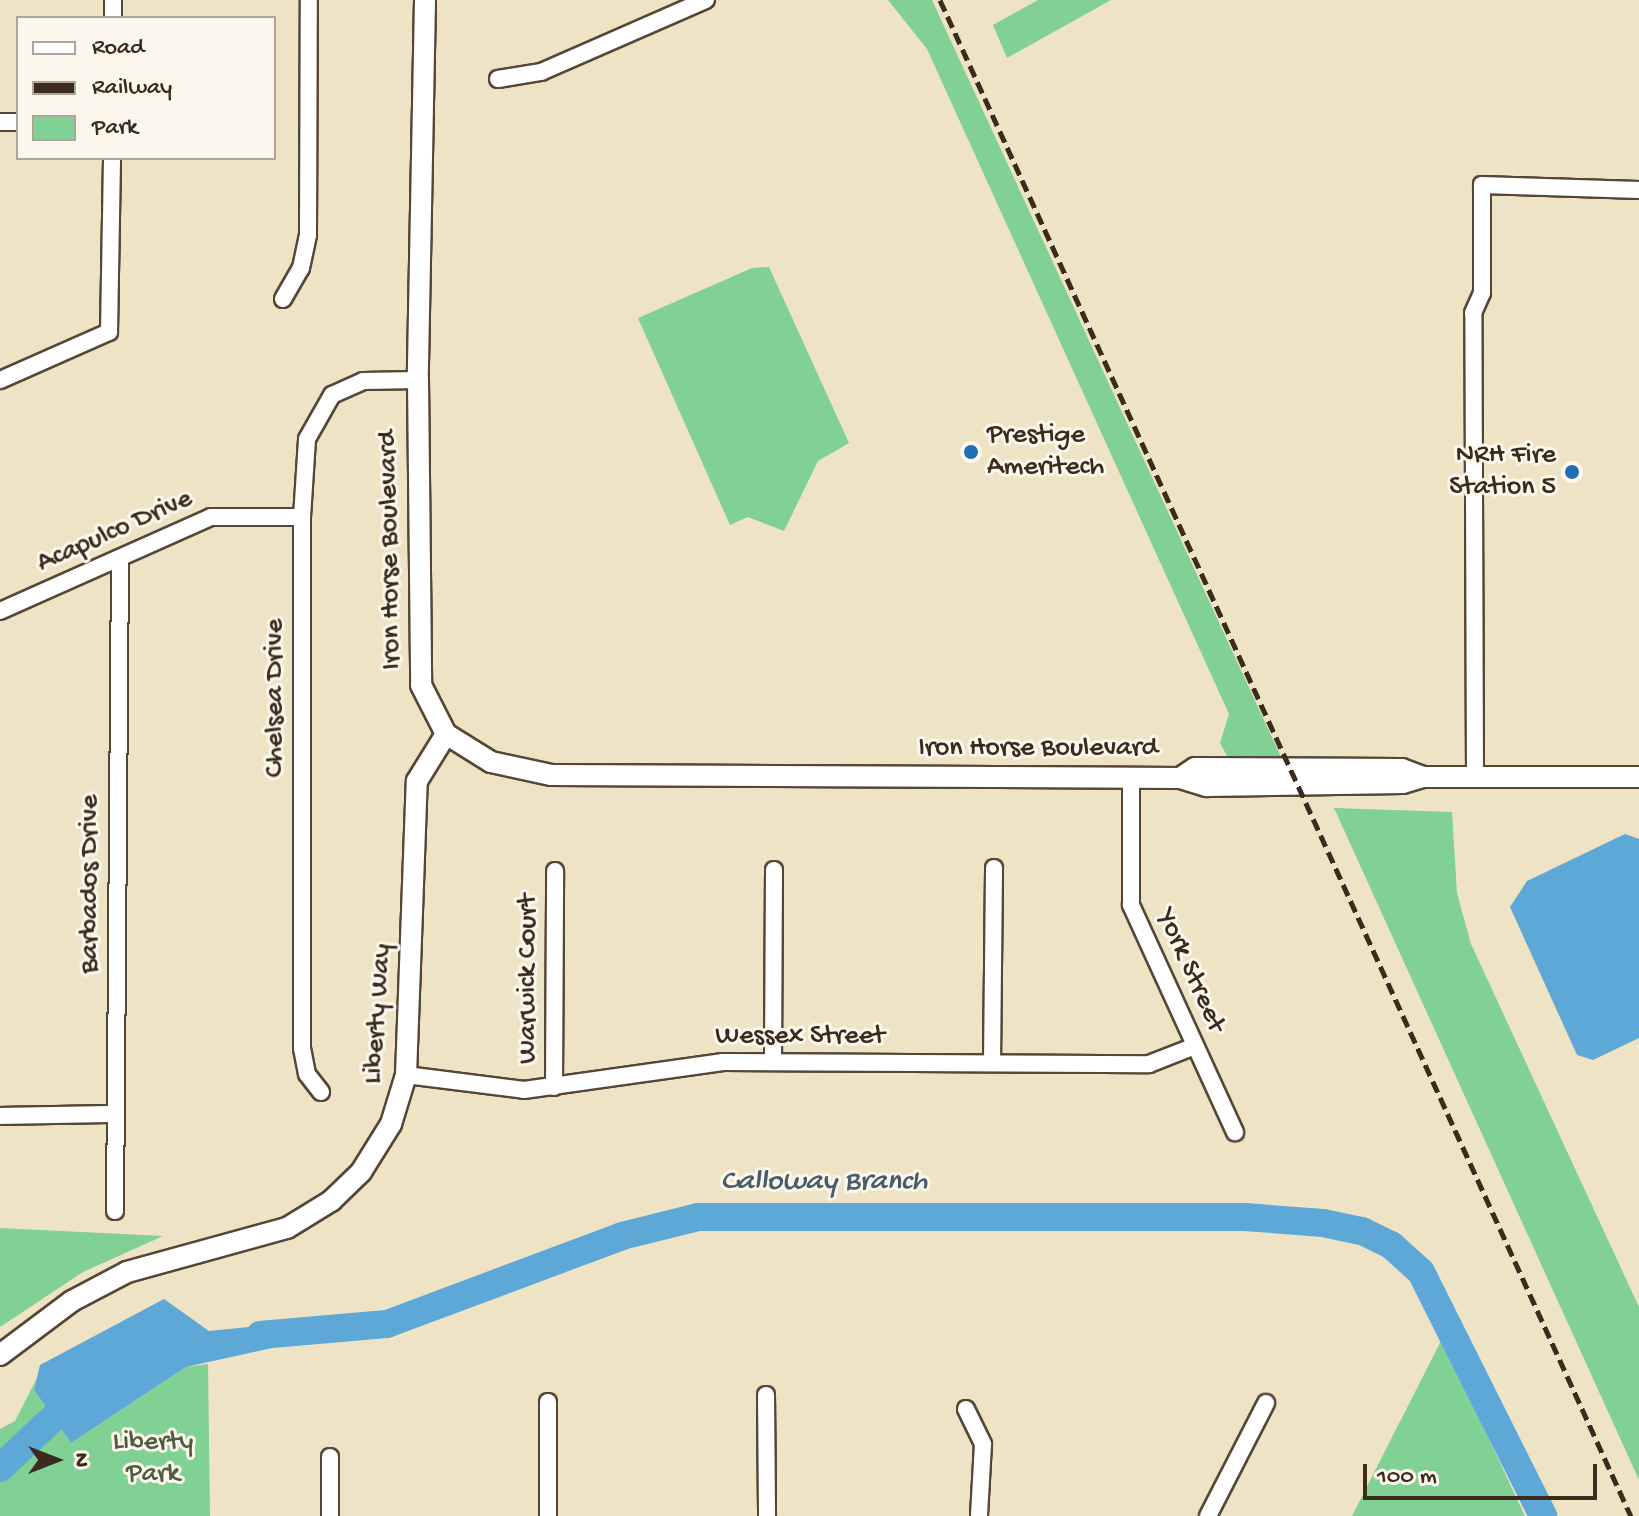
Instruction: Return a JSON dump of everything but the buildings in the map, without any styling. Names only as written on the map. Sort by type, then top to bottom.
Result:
[{"type":"street","points":[[283,299],[301,268],[308,235],[309,0]]},
{"type":"street","name":"Iron Horse Boulevard","points":[[425,0],[418,380],[421,685],[446,734],[491,762],[551,775],[1180,778],[1195,768],[1402,769],[1423,777],[1639,777]]},
{"type":"street","points":[[498,79],[541,72],[706,0]]},
{"type":"street","points":[[0,380],[109,332],[112,160]]},
{"type":"street","points":[[1475,776],[1473,313],[1482,293],[1482,185],[1639,190]]},
{"type":"street","name":"Chelsea Drive","points":[[321,1092],[307,1074],[302,1048],[302,517],[307,439],[332,395],[363,381],[418,380]]},
{"type":"street","name":"Acapulco Drive","points":[[0,611],[211,517],[302,517]]},
{"type":"street","name":"Barbados Drive","points":[[115,1211],[120,558]]},
{"type":"street","name":"Liberty Way","points":[[0,1355],[72,1301],[127,1272],[253,1240],[309,1216],[361,1172],[391,1124],[406,1075],[417,781],[446,734]]},
{"type":"street","name":"York Street","points":[[1131,777],[1131,905],[1235,1132]]},
{"type":"street","points":[[992,1063],[994,868]]},
{"type":"street","points":[[773,1062],[774,870]]},
{"type":"street","name":"Warwick Court","points":[[554,1087],[555,871]]},
{"type":"street","name":"Wessex Street","points":[[406,1075],[524,1090],[669,1066],[773,1062],[1149,1064],[1195,1046]]},
{"type":"street","points":[[0,1116],[116,1114]]},
{"type":"street","points":[[766,1395],[767,1516]]},
{"type":"street","points":[[548,1402],[548,1516]]},
{"type":"street","points":[[1208,1516],[1266,1403]]},
{"type":"street","points":[[966,1409],[983,1444],[979,1516]]},
{"type":"street","points":[[330,1457],[330,1516]]},
{"type":"green space","points":[[888,0],[932,0],[1281,757],[1227,756],[1220,743],[1229,714],[927,49]]},
{"type":"green space","points":[[1038,0],[1111,0],[1007,58],[993,25]]},
{"type":"green space","points":[[769,267],[849,443],[818,461],[784,531],[748,517],[730,525],[638,318],[752,268]]},
{"type":"green space","points":[[1334,808],[1452,812],[1457,893],[1471,944],[1639,1307],[1639,1480]]},
{"type":"green space","points":[[0,1228],[163,1236],[83,1272],[0,1327]]},
{"type":"green space","points":[[1442,1339],[1525,1516],[1352,1516]]},
{"type":"green space","name":"Liberty Park","points":[[208,1364],[210,1516],[0,1516],[0,1429],[15,1421],[37,1378],[34,1390],[71,1443],[186,1367]]},
{"type":"water","points":[[1625,834],[1639,839],[1639,1038],[1593,1060],[1577,1055],[1510,907],[1527,881]]},
{"type":"water","points":[[164,1299],[209,1331],[298,1322],[299,1342],[186,1367],[71,1443],[34,1390],[40,1365]]},
{"type":"waterway","name":"Calloway Branch","points":[[260,1335],[387,1324],[622,1236],[698,1217],[1245,1217],[1323,1223],[1362,1231],[1391,1245],[1421,1272],[1543,1516]]},
{"type":"waterway","name":"Calloway Branch","points":[[0,1468],[82,1391]]},
{"type":"railway","points":[[940,0],[1631,1516]]},
{"type":"place","name":"Prestige Ameritech","points":[[971,452]]},
{"type":"place","name":"NRH Fire Station 5","points":[[1572,472]]}]
